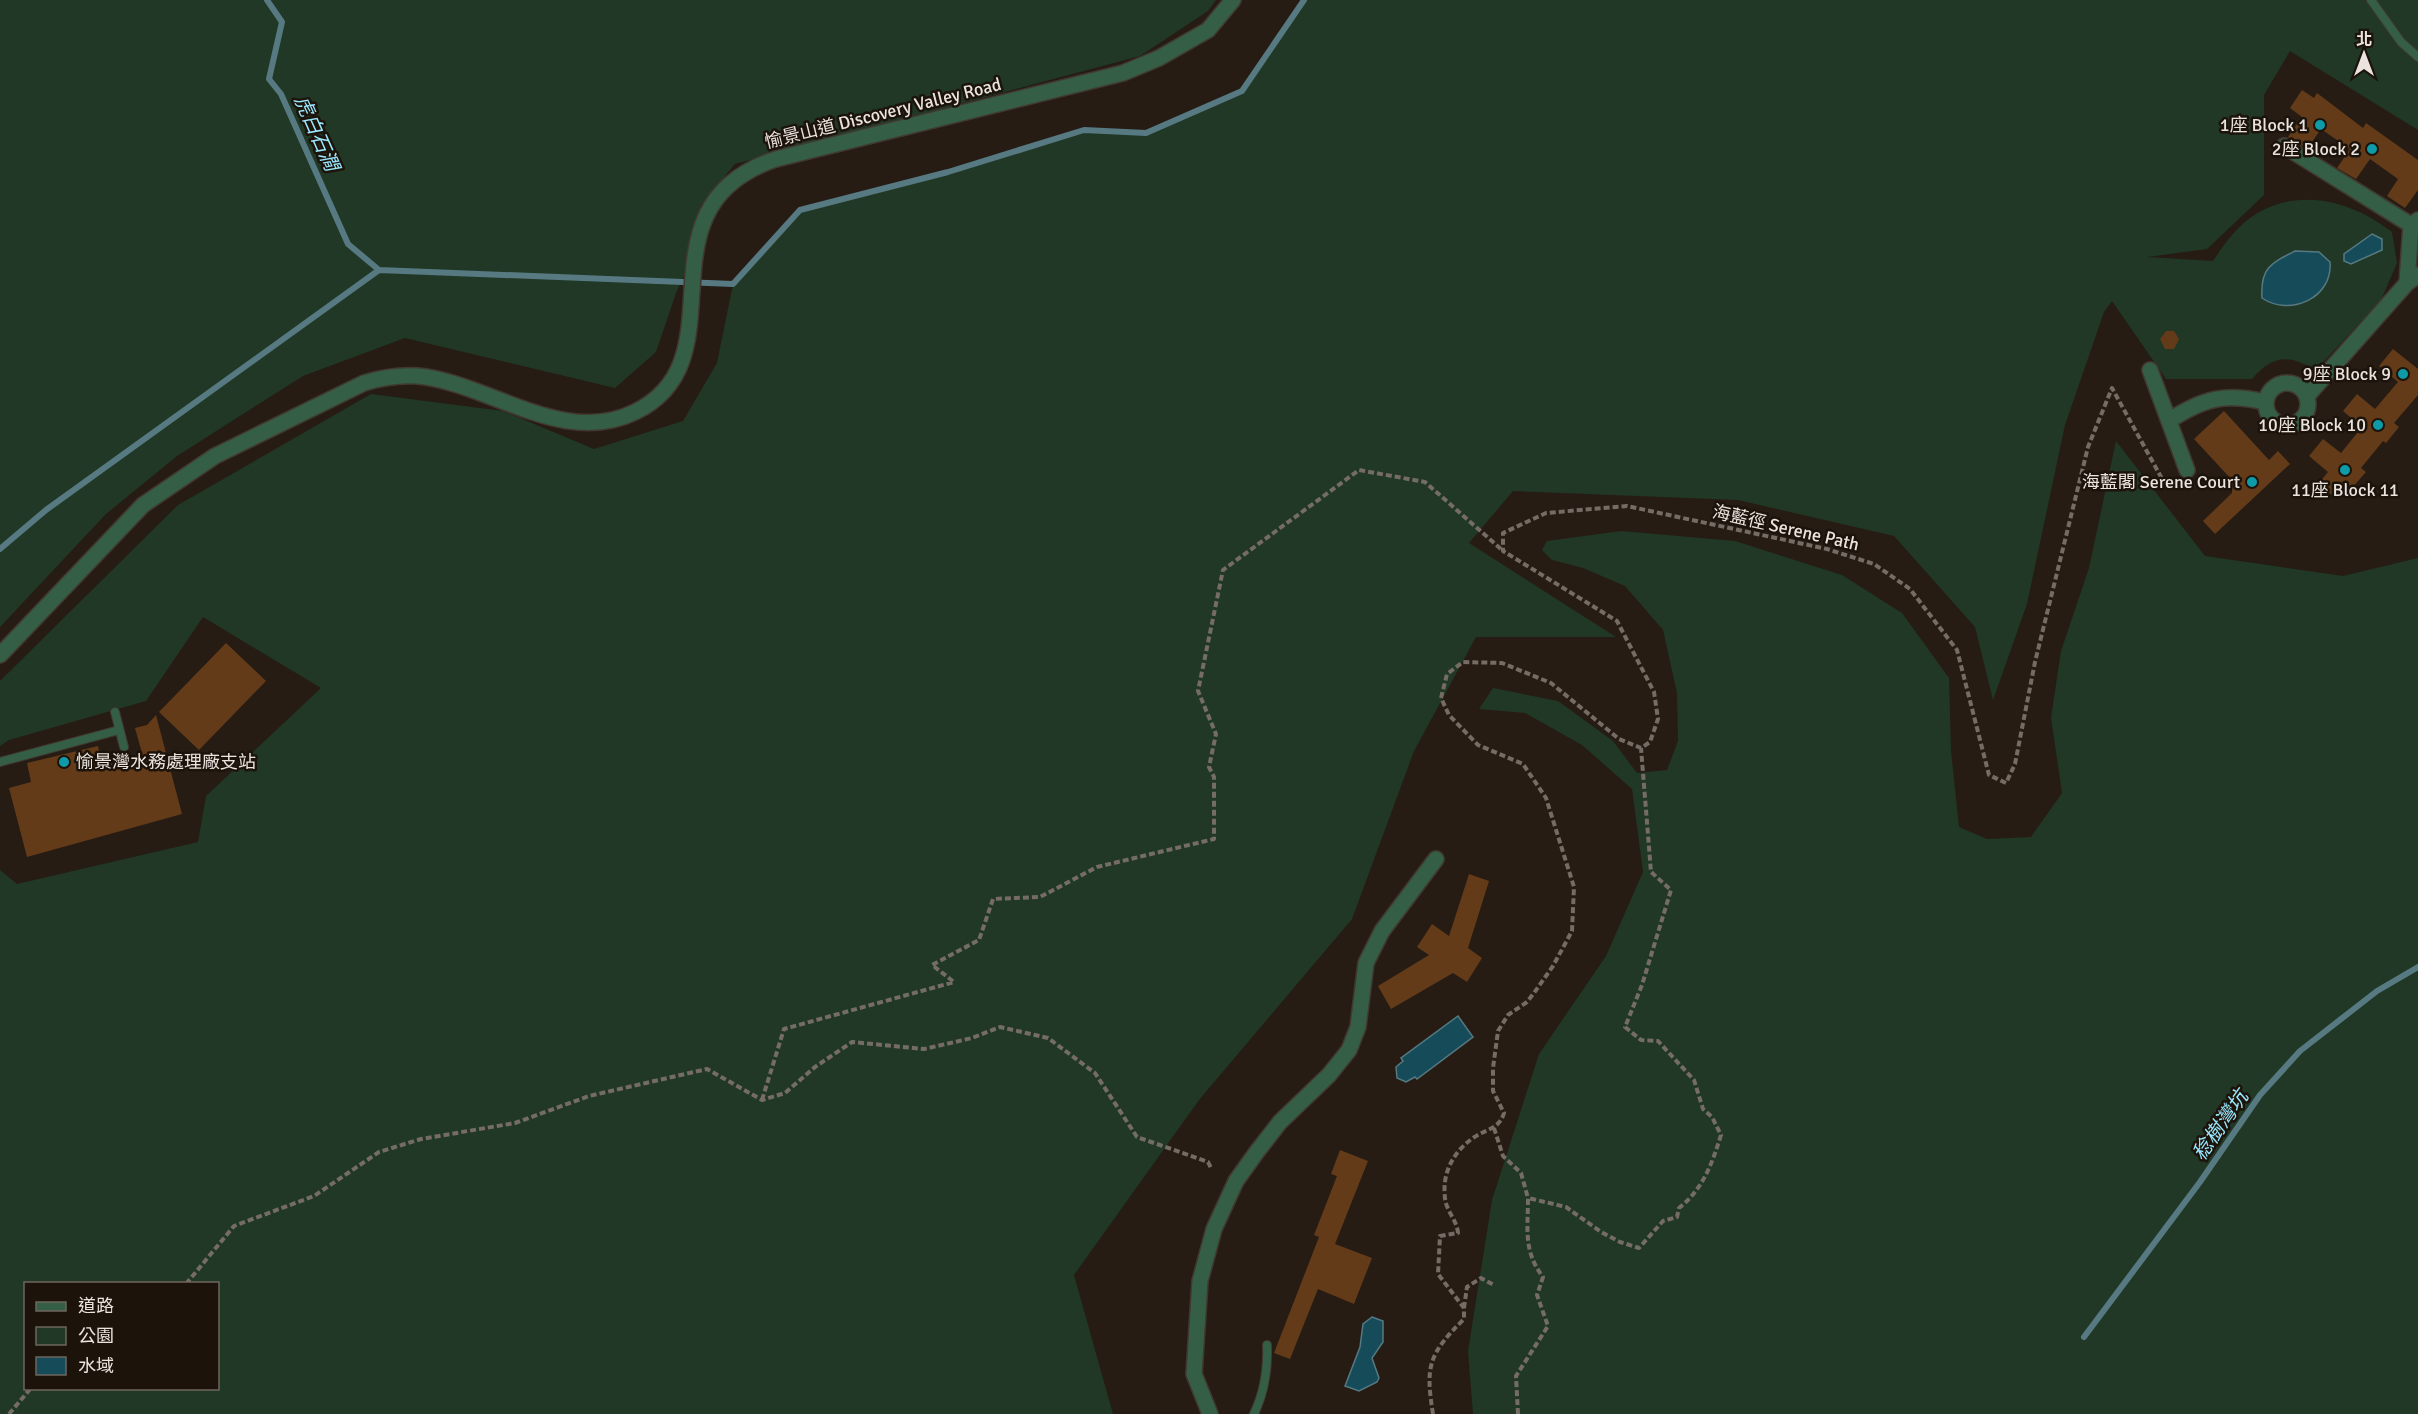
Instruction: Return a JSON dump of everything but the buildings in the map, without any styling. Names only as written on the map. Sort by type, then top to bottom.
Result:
[{"type":"street","name":"愉景山道 Discovery Valley Road","points":[[0,656],[143,505],[215,456],[350,389],[390,377],[428,377],[571,422],[612,421],[650,403],[670,382],[683,357],[690,320],[699,231],[713,201],[729,182],[751,168],[776,159],[1123,73],[1159,58],[1208,30],[1233,0]]},
{"type":"street","points":[[2284,146],[2414,222],[2413,279],[2307,396]]},
{"type":"street","points":[[2150,370],[2187,470]]},
{"type":"street","points":[[2284,383],[2298,386],[2307,396],[2305,416],[2288,426],[2281,425],[2269,416],[2265,402],[2271,390],[2284,383]]},
{"type":"street","points":[[2170,420],[2192,406],[2215,398],[2242,397],[2265,402]]},
{"type":"street","points":[[1210,1414],[1194,1374],[1200,1281],[1211,1240],[1236,1181],[1280,1122],[1329,1075],[1349,1050],[1358,1027],[1366,963],[1382,931],[1436,859]]},
{"type":"lane","points":[[2371,0],[2401,42],[2418,57]]},
{"type":"lane","points":[[115,712],[124,747]]},
{"type":"lane","points":[[0,762],[119,730]]},
{"type":"lane","points":[[1254,1414],[1263,1396],[1268,1369],[1267,1345]]},
{"type":"path","name":"海藍徑 Serene Path","points":[[1503,551],[1503,534],[1546,513],[1627,506],[1827,549],[1874,564],[1910,589],[1957,650],[1989,775],[2006,783],[2015,764],[2035,662],[2088,447],[2112,388],[2166,486]]},
{"type":"path","points":[[762,1100],[784,1029],[954,982],[932,965],[979,940],[993,899],[1040,897],[1097,867],[1214,839],[1214,777],[1209,767],[1216,734],[1198,691],[1223,570],[1359,470],[1425,482],[1503,551],[1617,621],[1654,692],[1658,719],[1650,742],[1641,748]]},
{"type":"path","points":[[1464,1308],[1438,1274],[1440,1236],[1458,1233],[1457,1224],[1444,1201],[1445,1171],[1454,1157],[1473,1138],[1494,1128],[1502,1121],[1504,1113],[1493,1090],[1492,1068],[1498,1031],[1508,1015],[1527,1002],[1534,993],[1553,966],[1572,931],[1574,887],[1546,798],[1523,764],[1478,745],[1449,715],[1441,698],[1447,674],[1462,662],[1502,663],[1551,683],[1619,739],[1641,748]]},
{"type":"path","points":[[1528,1197],[1566,1207],[1601,1232],[1620,1242],[1639,1248],[1663,1221],[1677,1216],[1679,1208],[1690,1198],[1711,1168],[1720,1136],[1712,1117],[1703,1109],[1694,1080],[1658,1041],[1641,1040],[1625,1027],[1642,985],[1671,890],[1651,872],[1641,748]]},
{"type":"path","points":[[188,1282],[234,1226],[314,1196],[379,1152],[421,1139],[515,1122],[589,1096],[707,1069],[762,1100],[785,1093],[814,1067],[852,1042],[924,1049],[972,1038],[999,1027],[1048,1038],[1095,1072],[1137,1137],[1208,1162],[1211,1168]]},
{"type":"path","points":[[1494,1128],[1503,1156],[1521,1173],[1528,1197],[1528,1238],[1532,1262],[1543,1277],[1537,1295],[1548,1326],[1516,1376],[1518,1414]]},
{"type":"path","points":[[1433,1414],[1427,1379],[1439,1344],[1464,1319],[1467,1287],[1481,1278],[1494,1285]]},
{"type":"path","points":[[9,1414],[30,1390]]},
{"type":"green space","points":[[0,0],[1216,0],[1208,11],[1140,56],[735,164],[701,205],[691,261],[676,293],[656,352],[615,388],[405,338],[303,376],[177,456],[106,514],[0,627]]},
{"type":"green space","points":[[1304,0],[2418,0],[2418,130],[2290,51],[2264,95],[2264,195],[2207,249],[2147,257],[2213,261],[2232,235],[2250,218],[2269,207],[2289,201],[2310,200],[2332,203],[2353,209],[2392,232],[2397,263],[2381,300],[2316,370],[2297,361],[2281,360],[2267,365],[2252,379],[2166,379],[2112,301],[2104,312],[2065,425],[2027,604],[1993,700],[1975,627],[1894,536],[1738,500],[1513,491],[1469,543],[1616,637],[1476,637],[1414,751],[1352,919],[1199,1100],[1074,1275],[1113,1414],[0,1414],[0,870],[17,884],[198,842],[206,796],[321,688],[203,617],[146,701],[9,740],[0,746],[0,681],[178,505],[371,394],[503,411],[594,449],[683,421],[717,363],[733,284],[800,210],[948,172],[1084,130],[1146,133],[1242,91]]},
{"type":"green space","points":[[2116,441],[2205,556],[2343,576],[2418,558],[2418,1414],[1473,1414],[1468,1351],[1492,1200],[1539,1054],[1606,956],[1643,872],[1632,789],[1582,745],[1525,713],[1479,709],[1493,688],[1558,701],[1613,741],[1637,773],[1667,770],[1678,741],[1677,693],[1663,630],[1625,586],[1583,568],[1552,560],[1542,550],[1547,541],[1621,531],[1735,541],[1842,575],[1902,613],[1949,678],[1951,751],[1959,827],[1987,839],[2031,837],[2062,793],[2051,718],[2061,651],[2089,568]]},
{"type":"water","points":[[2372,234],[2382,239],[2382,250],[2351,264],[2344,261],[2344,254]]},
{"type":"water","points":[[2295,251],[2319,252],[2330,262],[2325,285],[2308,301],[2297,304],[2273,303],[2262,298],[2265,273],[2273,263]]},
{"type":"water","points":[[1458,1016],[1473,1037],[1417,1079],[1415,1077],[1406,1082],[1397,1078],[1396,1067],[1403,1061],[1401,1058]]},
{"type":"water","points":[[1372,1317],[1383,1321],[1383,1342],[1372,1358],[1379,1378],[1377,1382],[1359,1391],[1345,1386],[1360,1347],[1363,1324]]},
{"type":"waterway","name":"虎白石澗","points":[[267,0],[282,22],[269,79],[281,94],[348,244],[379,270]]},
{"type":"waterway","points":[[0,549],[46,510],[379,270],[733,284],[800,210],[948,172],[1084,130],[1146,133],[1242,91],[1304,0]]},
{"type":"waterway","name":"稔樹灣坑","points":[[2084,1337],[2200,1182],[2260,1095],[2300,1051],[2377,991],[2418,967]]},
{"type":"place","name":"1座 Block 1","points":[[2320,125]]},
{"type":"place","name":"2座 Block 2","points":[[2372,149]]},
{"type":"place","name":"9座 Block 9","points":[[2403,374]]},
{"type":"place","name":"10座 Block 10","points":[[2378,425]]},
{"type":"place","name":"11座 Block 11","points":[[2345,470]]},
{"type":"place","name":"海藍閣 Serene Court","points":[[2252,482]]},
{"type":"place","name":"愉景灣水務處理廠支站","points":[[64,762]]}]
